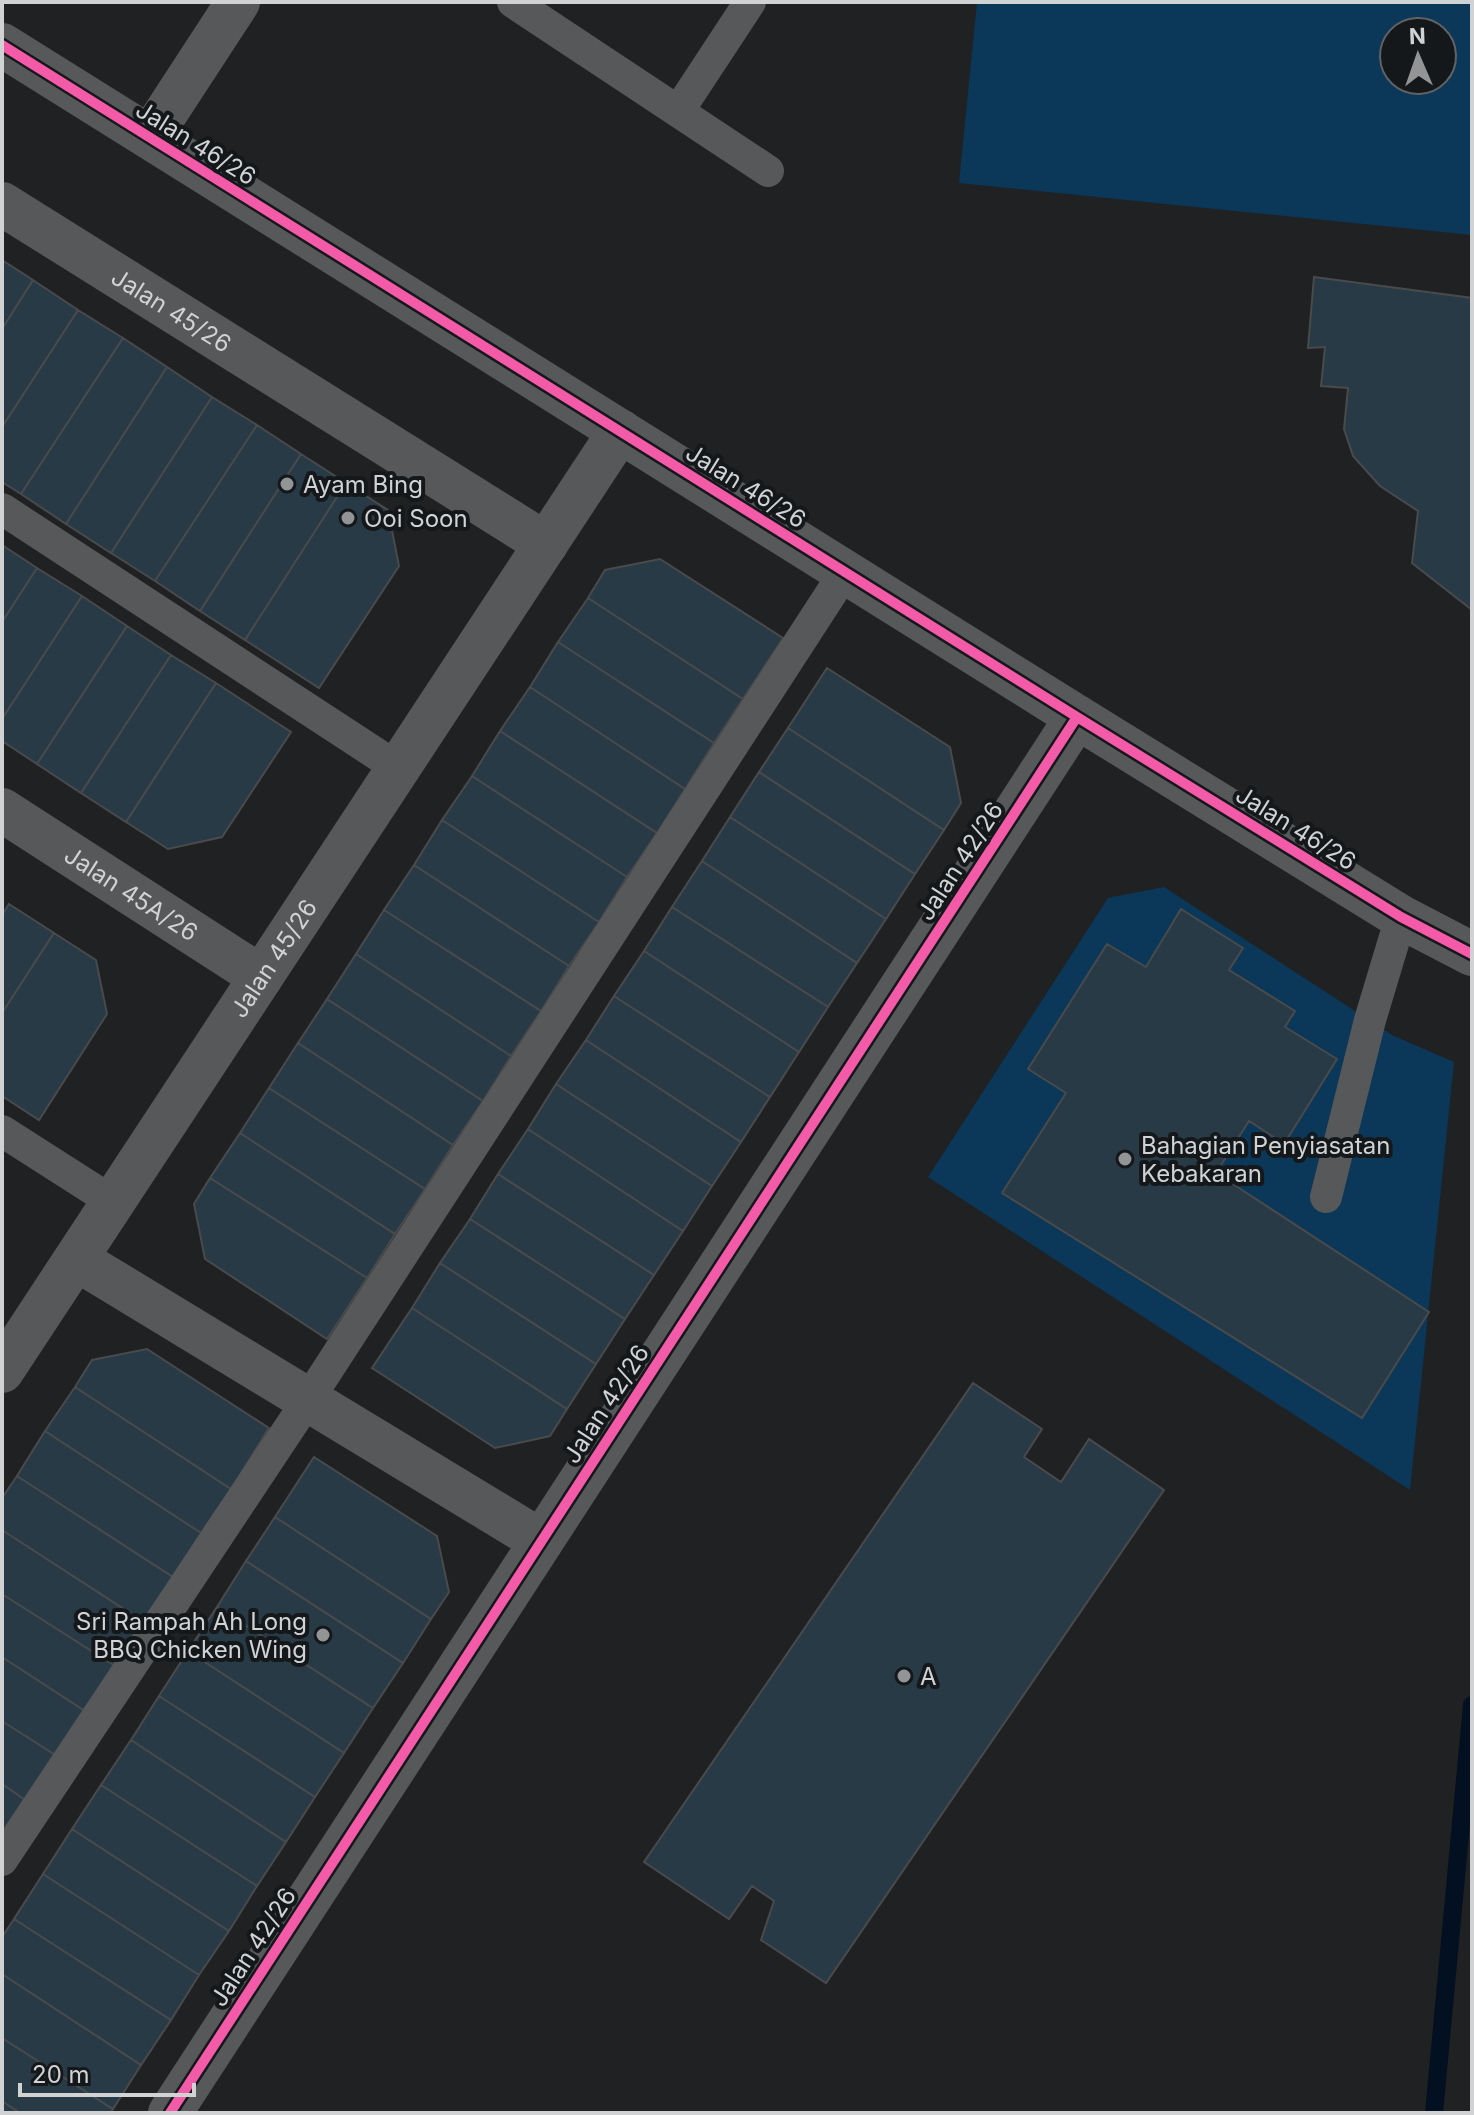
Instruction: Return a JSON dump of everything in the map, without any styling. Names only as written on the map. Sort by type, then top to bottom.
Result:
[{"type":"street","points":[[150,137],[238,2]]},
{"type":"street","name":"Jalan 46/26","points":[[2,45],[1077,717],[1401,917],[1472,954]]},
{"type":"street","name":"Jalan 45/26","points":[[2,204],[546,544]]},
{"type":"street","name":"Jalan 45/26","points":[[2,1371],[620,431]]},
{"type":"street","name":"Jalan 42/26","points":[[170,2113],[1077,717]]},
{"type":"street","name":"Jalan 45A/26","points":[[2,810],[261,977]]},
{"type":"street","points":[[76,1259],[541,1541]]},
{"type":"lane","points":[[513,2],[768,171]]},
{"type":"lane","points":[[679,110],[750,2]]},
{"type":"lane","points":[[2,509],[398,768]]},
{"type":"lane","points":[[2,1860],[308,1400],[845,572]]},
{"type":"lane","points":[[1326,1197],[1370,1020],[1401,917]]},
{"type":"lane","points":[[2,1131],[113,1202]]},
{"type":"shaded area","points":[[977,2],[1472,2],[1472,235],[959,183]]},
{"type":"shaded area","points":[[1164,887],[1392,1035],[1454,1062],[1410,1490],[928,1177],[1108,898]]},
{"type":"building","points":[[2,260],[33,280],[2,329]]},
{"type":"building","points":[[1314,277],[1472,298],[1472,610],[1412,563],[1418,511],[1380,486],[1353,456],[1344,429],[1348,388],[1321,386],[1325,347],[1308,348]]},
{"type":"building","points":[[33,280],[78,310],[2,427],[2,329]]},
{"type":"building","points":[[78,310],[123,338],[21,494],[2,482],[2,427]]},
{"type":"building","points":[[123,338],[167,367],[66,524],[21,494]]},
{"type":"building","points":[[167,367],[212,397],[111,553],[66,524]]},
{"type":"building","points":[[212,397],[257,425],[155,581],[111,553]]},
{"type":"building","points":[[257,425],[301,454],[200,611],[155,581]]},
{"type":"building","points":[[301,454],[346,483],[245,640],[200,611]]},
{"type":"building","points":[[346,483],[388,510],[399,566],[319,688],[245,640]]},
{"type":"building","points":[[2,545],[37,568],[2,622]]},
{"type":"building","points":[[660,559],[783,638],[743,699],[588,598],[605,570]]},
{"type":"building","points":[[37,568],[82,596],[2,719],[2,622]]},
{"type":"building","points":[[82,596],[127,626],[37,764],[2,741],[2,719]]},
{"type":"building","points":[[588,598],[743,699],[714,743],[558,642]]},
{"type":"building","points":[[127,626],[171,655],[81,793],[37,764]]},
{"type":"building","points":[[558,642],[714,743],[685,789],[530,687]]},
{"type":"building","points":[[171,655],[216,683],[126,822],[81,793]]},
{"type":"building","points":[[827,668],[950,747],[961,803],[944,830],[788,728]]},
{"type":"building","points":[[216,683],[291,732],[222,837],[168,849],[126,822]]},
{"type":"building","points":[[530,687],[685,789],[657,833],[500,731]]},
{"type":"building","points":[[788,728],[944,830],[915,874],[759,772]]},
{"type":"building","points":[[500,731],[657,833],[627,877],[472,776]]},
{"type":"building","points":[[759,772],[915,874],[886,919],[730,817]]},
{"type":"building","points":[[472,776],[627,877],[599,922],[442,820]]},
{"type":"building","points":[[730,817],[886,919],[857,963],[702,861]]},
{"type":"building","points":[[442,820],[599,922],[569,966],[414,865]]},
{"type":"building","points":[[702,861],[857,963],[828,1007],[672,907]]},
{"type":"building","points":[[414,865],[569,966],[541,1011],[384,910]]},
{"type":"building","points":[[9,904],[54,933],[2,1013],[2,915]]},
{"type":"building","points":[[672,907],[828,1007],[799,1052],[644,951]]},
{"type":"building","name":"Bahagian Penyiasatan Kebakaran","points":[[1181,909],[1243,948],[1229,970],[1295,1011],[1285,1027],[1337,1059],[1284,1144],[1249,1121],[1216,1173],[1429,1312],[1362,1418],[1002,1193],[1066,1093],[1028,1069],[1107,944],[1146,967]]},
{"type":"building","points":[[384,910],[541,1011],[511,1056],[356,954]]},
{"type":"building","points":[[54,933],[96,960],[107,1014],[39,1120],[2,1096],[2,1013]]},
{"type":"building","points":[[644,951],[799,1052],[770,1097],[614,996]]},
{"type":"building","points":[[356,954],[511,1056],[483,1101],[327,999]]},
{"type":"building","points":[[614,996],[770,1097],[741,1142],[586,1040]]},
{"type":"building","points":[[327,999],[483,1101],[453,1145],[298,1043]]},
{"type":"building","points":[[586,1040],[741,1142],[712,1186],[556,1084]]},
{"type":"building","points":[[298,1043],[453,1145],[425,1189],[269,1088]]},
{"type":"building","points":[[556,1084],[712,1186],[683,1231],[528,1129]]},
{"type":"building","points":[[269,1088],[425,1189],[395,1234],[240,1133]]},
{"type":"building","points":[[528,1129],[683,1231],[654,1275],[498,1174]]},
{"type":"building","points":[[240,1133],[395,1234],[367,1278],[210,1178]]},
{"type":"building","points":[[498,1174],[654,1275],[625,1319],[470,1219]]},
{"type":"building","points":[[210,1178],[367,1278],[327,1339],[205,1259],[194,1204]]},
{"type":"building","points":[[470,1219],[625,1319],[596,1364],[440,1263]]},
{"type":"building","points":[[440,1263],[596,1364],[567,1409],[412,1308]]},
{"type":"building","points":[[412,1308],[567,1409],[550,1436],[495,1448],[372,1368]]},
{"type":"building","points":[[147,1349],[269,1428],[231,1489],[75,1387],[92,1360]]},
{"type":"building","name":"A","points":[[973,1383],[1042,1429],[1024,1457],[1061,1482],[1089,1439],[1164,1490],[826,1983],[761,1940],[774,1901],[752,1886],[729,1919],[644,1862]]},
{"type":"building","points":[[75,1387],[231,1489],[201,1533],[45,1431]]},
{"type":"building","points":[[45,1431],[201,1533],[173,1577],[17,1476]]},
{"type":"building","points":[[314,1457],[437,1536],[449,1592],[431,1619],[275,1517]]},
{"type":"building","points":[[17,1476],[173,1577],[144,1622],[2,1530],[2,1498]]},
{"type":"building","points":[[275,1517],[431,1619],[403,1663],[246,1561]]},
{"type":"building","points":[[2,1530],[144,1622],[115,1666],[2,1594]]},
{"type":"building","points":[[246,1561],[403,1663],[373,1708],[217,1607]]},
{"type":"building","points":[[2,1594],[115,1666],[85,1711],[2,1657]]},
{"type":"building","points":[[217,1607],[373,1708],[344,1753],[188,1651]]},
{"type":"building","points":[[188,1651],[344,1753],[315,1797],[159,1696]]},
{"type":"building","points":[[2,1657],[85,1711],[57,1756],[2,1721]]},
{"type":"building","points":[[159,1696],[315,1797],[286,1842],[131,1740]]},
{"type":"building","points":[[2,1721],[57,1756],[27,1801],[2,1784]]},
{"type":"building","points":[[131,1740],[286,1842],[257,1886],[101,1785]]},
{"type":"building","points":[[2,1784],[27,1801],[2,1840]]},
{"type":"building","points":[[101,1785],[257,1886],[229,1931],[72,1829]]},
{"type":"building","points":[[72,1829],[229,1931],[199,1975],[43,1874]]},
{"type":"building","points":[[43,1874],[199,1975],[171,2020],[14,1919]]},
{"type":"building","points":[[14,1919],[171,2020],[141,2065],[2,1974],[2,1937]]},
{"type":"building","points":[[2,1974],[141,2065],[113,2109],[2,2038]]},
{"type":"building","points":[[2,2038],[113,2109],[110,2113],[20,2113],[2,2101]]},
{"type":"building","points":[[2,2101],[20,2113],[2,2113]]},
{"type":"waterway","points":[[1434,2113],[1472,1705]]},
{"type":"cycle path","points":[[2,45],[1077,717],[1401,917],[1472,954]]},
{"type":"cycle path","points":[[170,2113],[1077,717]]},
{"type":"place","name":"Ayam Bing","points":[[287,484]]},
{"type":"place","name":"Ooi Soon","points":[[348,518]]},
{"type":"place","name":"Bahagian Penyiasatan Kebakaran","points":[[1125,1159]]},
{"type":"place","name":"Sri Rampah Ah Long BBQ Chicken Wing","points":[[323,1635]]},
{"type":"place","name":"A","points":[[904,1676]]}]
